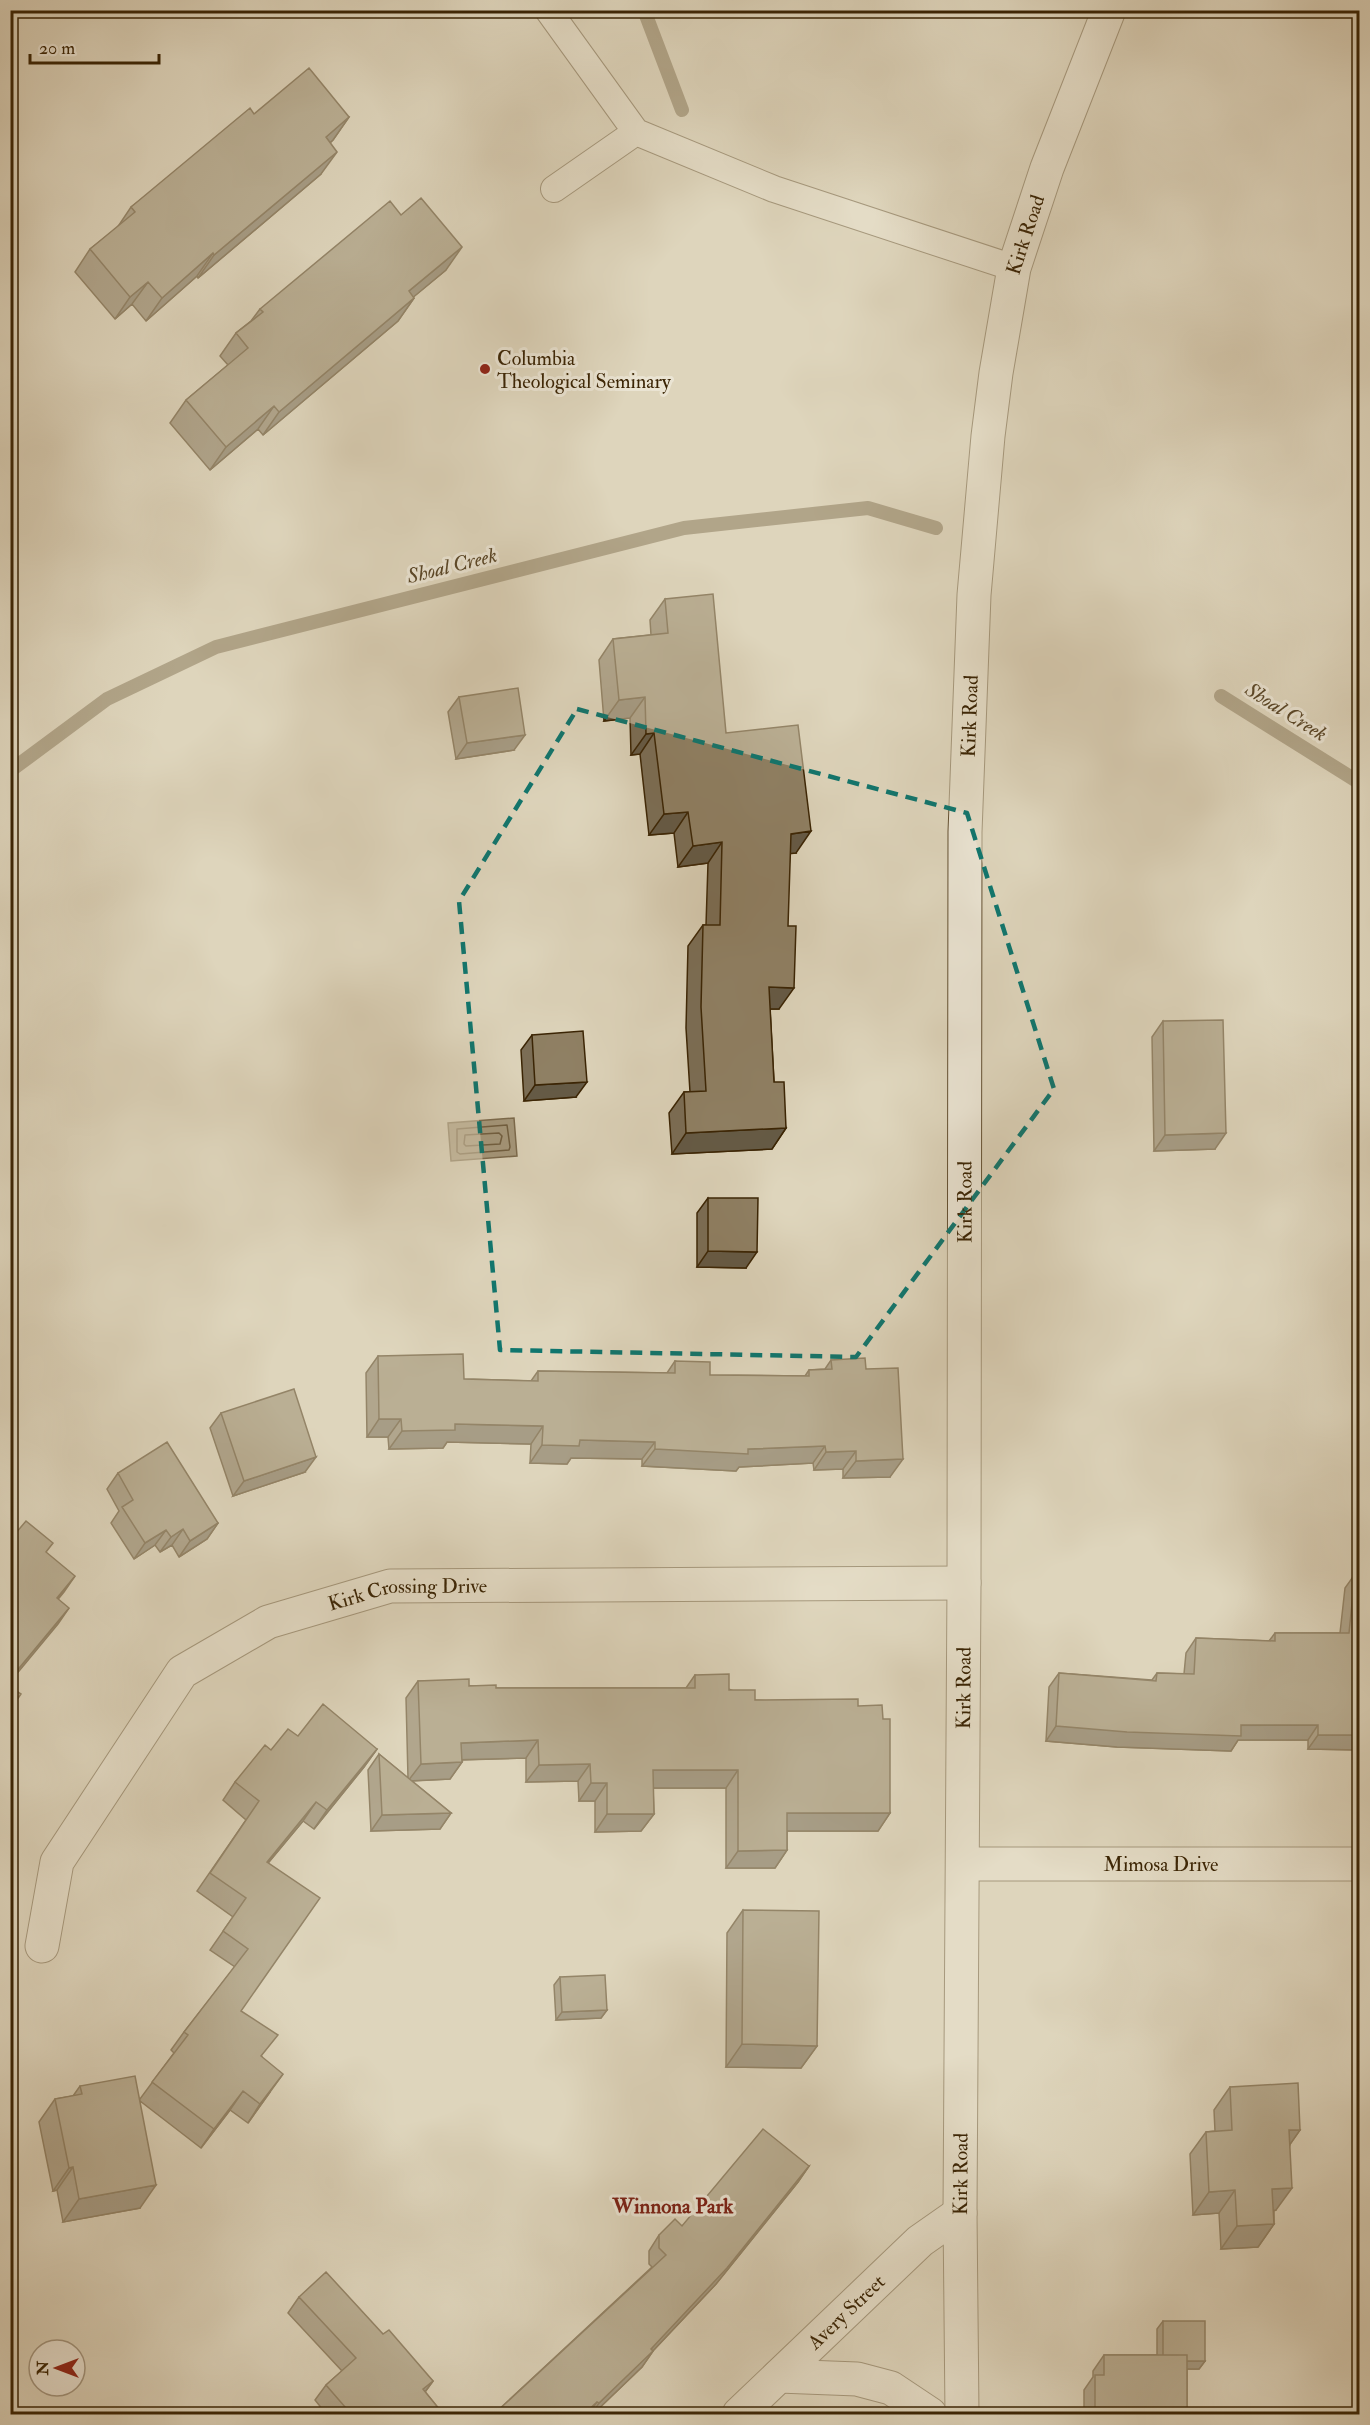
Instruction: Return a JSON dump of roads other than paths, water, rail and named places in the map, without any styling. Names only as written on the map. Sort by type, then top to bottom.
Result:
[{"type":"street","name":"Kirk Road","points":[[962,2415],[960,2213],[965,832],[974,595],[988,436],[1014,268],[1047,168],[1109,10]]},
{"type":"street","name":"Kirk Crossing Drive","points":[[42,1946],[57,1862],[183,1672],[268,1622],[390,1586],[964,1584]]},
{"type":"street","name":"Mimosa Drive","points":[[963,1864],[1359,1864]]},
{"type":"street","name":"Avery Street","points":[[739,2415],[920,2241],[960,2213]]},
{"type":"street","points":[[779,2376],[857,2379],[891,2388],[930,2415]]},
{"type":"lane","points":[[548,10],[636,132],[774,189],[1014,268]]},
{"type":"lane","points":[[554,189],[636,132]]},
{"type":"water","points":[[514,1118],[517,1156],[451,1161],[448,1123]]},
{"type":"waterway","points":[[644,10],[682,110]]},
{"type":"waterway","name":"Shoal Creek","points":[[10,771],[107,699],[216,647],[684,528],[868,508],[936,528]]},
{"type":"waterway","name":"Shoal Creek","points":[[1221,696],[1360,783]]},
{"type":"place","name":"Columbia Theological Seminary","points":[[485,369]]},
{"type":"district","name":"Winnona Park","points":[[673,2206]]}]
